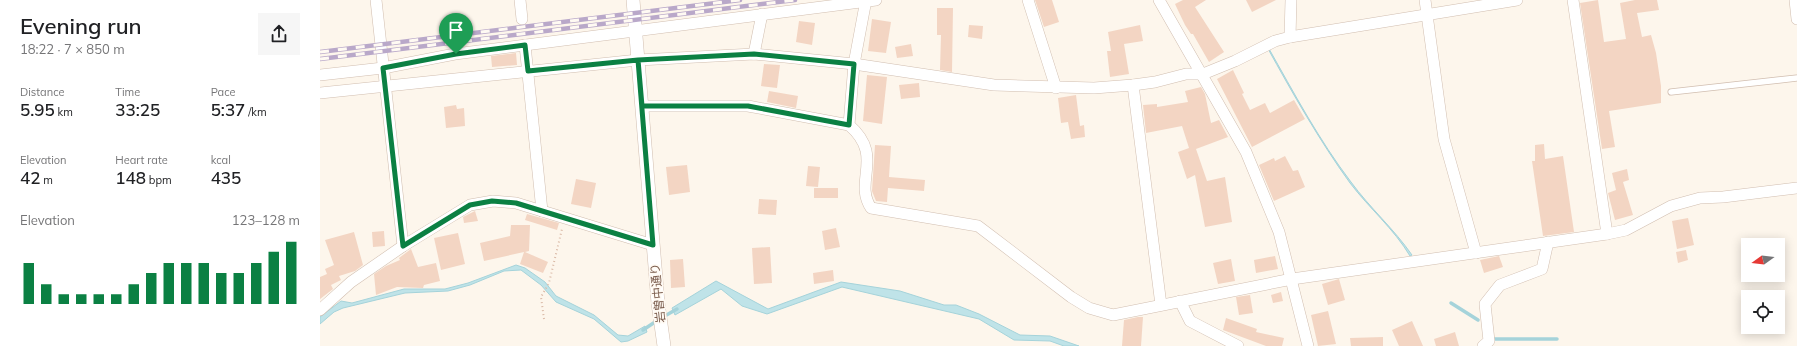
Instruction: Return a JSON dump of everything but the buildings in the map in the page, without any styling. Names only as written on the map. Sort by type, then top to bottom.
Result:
[{"type":"street","points":[[376,0],[403,246]]},
{"type":"street","points":[[520,0],[522,19]]},
{"type":"street","name":"岩曽中通り","points":[[633,0],[658,303],[664,346]]},
{"type":"street","points":[[320,75],[383,68],[456,54],[869,0],[854,64],[849,125]]},
{"type":"street","points":[[1028,0],[1056,88]]},
{"type":"street","points":[[1159,0],[1203,74],[1246,152],[1279,232],[1308,346]]},
{"type":"street","points":[[1290,37],[1291,0]]},
{"type":"street","points":[[1425,0],[1444,139],[1476,252]]},
{"type":"street","points":[[320,93],[638,60],[754,54],[854,64],[994,86],[1056,88],[1133,85],[1155,82],[1186,74],[1203,74],[1275,41],[1290,37],[1517,0]]},
{"type":"street","points":[[1573,0],[1607,234]]},
{"type":"street","points":[[1795,0],[1797,19]]},
{"type":"street","points":[[754,54],[762,14]]},
{"type":"street","points":[[525,45],[542,211]]},
{"type":"street","points":[[1133,85],[1161,305]]},
{"type":"street","points":[[642,106],[748,106],[849,125],[864,142],[868,158],[866,200],[871,208],[978,226],[1071,297],[1089,308],[1112,315],[1292,279],[1607,234],[1626,230],[1671,206],[1700,198],[1723,197],[1797,188]]},
{"type":"street","points":[[320,310],[351,282],[403,246],[470,205],[492,201],[516,203],[653,245]]},
{"type":"street","points":[[1483,346],[1489,342],[1485,304],[1500,285],[1542,269],[1548,242]]},
{"type":"street","points":[[1180,301],[1190,321],[1238,346]]},
{"type":"lane","points":[[1671,92],[1797,78]]},
{"type":"path","points":[[544,319],[541,296],[549,283],[564,218]]},
{"type":"water","points":[[1267,47],[1268,47],[1297,99],[1287,82]]},
{"type":"water","points":[[1297,99],[1339,166],[1358,192],[1398,236],[1412,255],[1410,256],[1397,237],[1357,192],[1350,183],[1328,150]]},
{"type":"water","points":[[516,265],[525,268],[545,282],[556,296],[594,315],[618,335],[628,336],[645,326],[647,332],[628,341],[621,342],[594,319],[556,302],[541,285],[521,270],[504,271],[470,285],[448,291],[405,293],[343,308],[334,312],[320,324],[320,317],[341,301],[352,303],[404,289],[445,289],[468,283]]},
{"type":"water","points":[[716,281],[768,309],[841,282],[900,291],[944,305],[956,305],[979,314],[1020,335],[1050,336],[1079,346],[1064,346],[1050,341],[1014,340],[979,319],[842,287],[767,314],[742,306],[721,289],[675,315],[672,308]]},
{"type":"waterway","points":[[1451,303],[1478,320]]},
{"type":"waterway","points":[[663,317],[677,309]]},
{"type":"waterway","points":[[643,330],[658,320]]},
{"type":"waterway","points":[[1490,339],[1557,339]]},
{"type":"railway","points":[[320,52],[740,0]]},
{"type":"railway","points":[[320,59],[795,0]]},
{"type":"route","points":[[456,54],[383,68],[403,246],[470,205],[492,201],[516,203],[653,245],[638,60],[754,54],[854,64],[849,125],[748,106],[642,106],[638,60],[528,71],[525,45],[456,54]]}]
